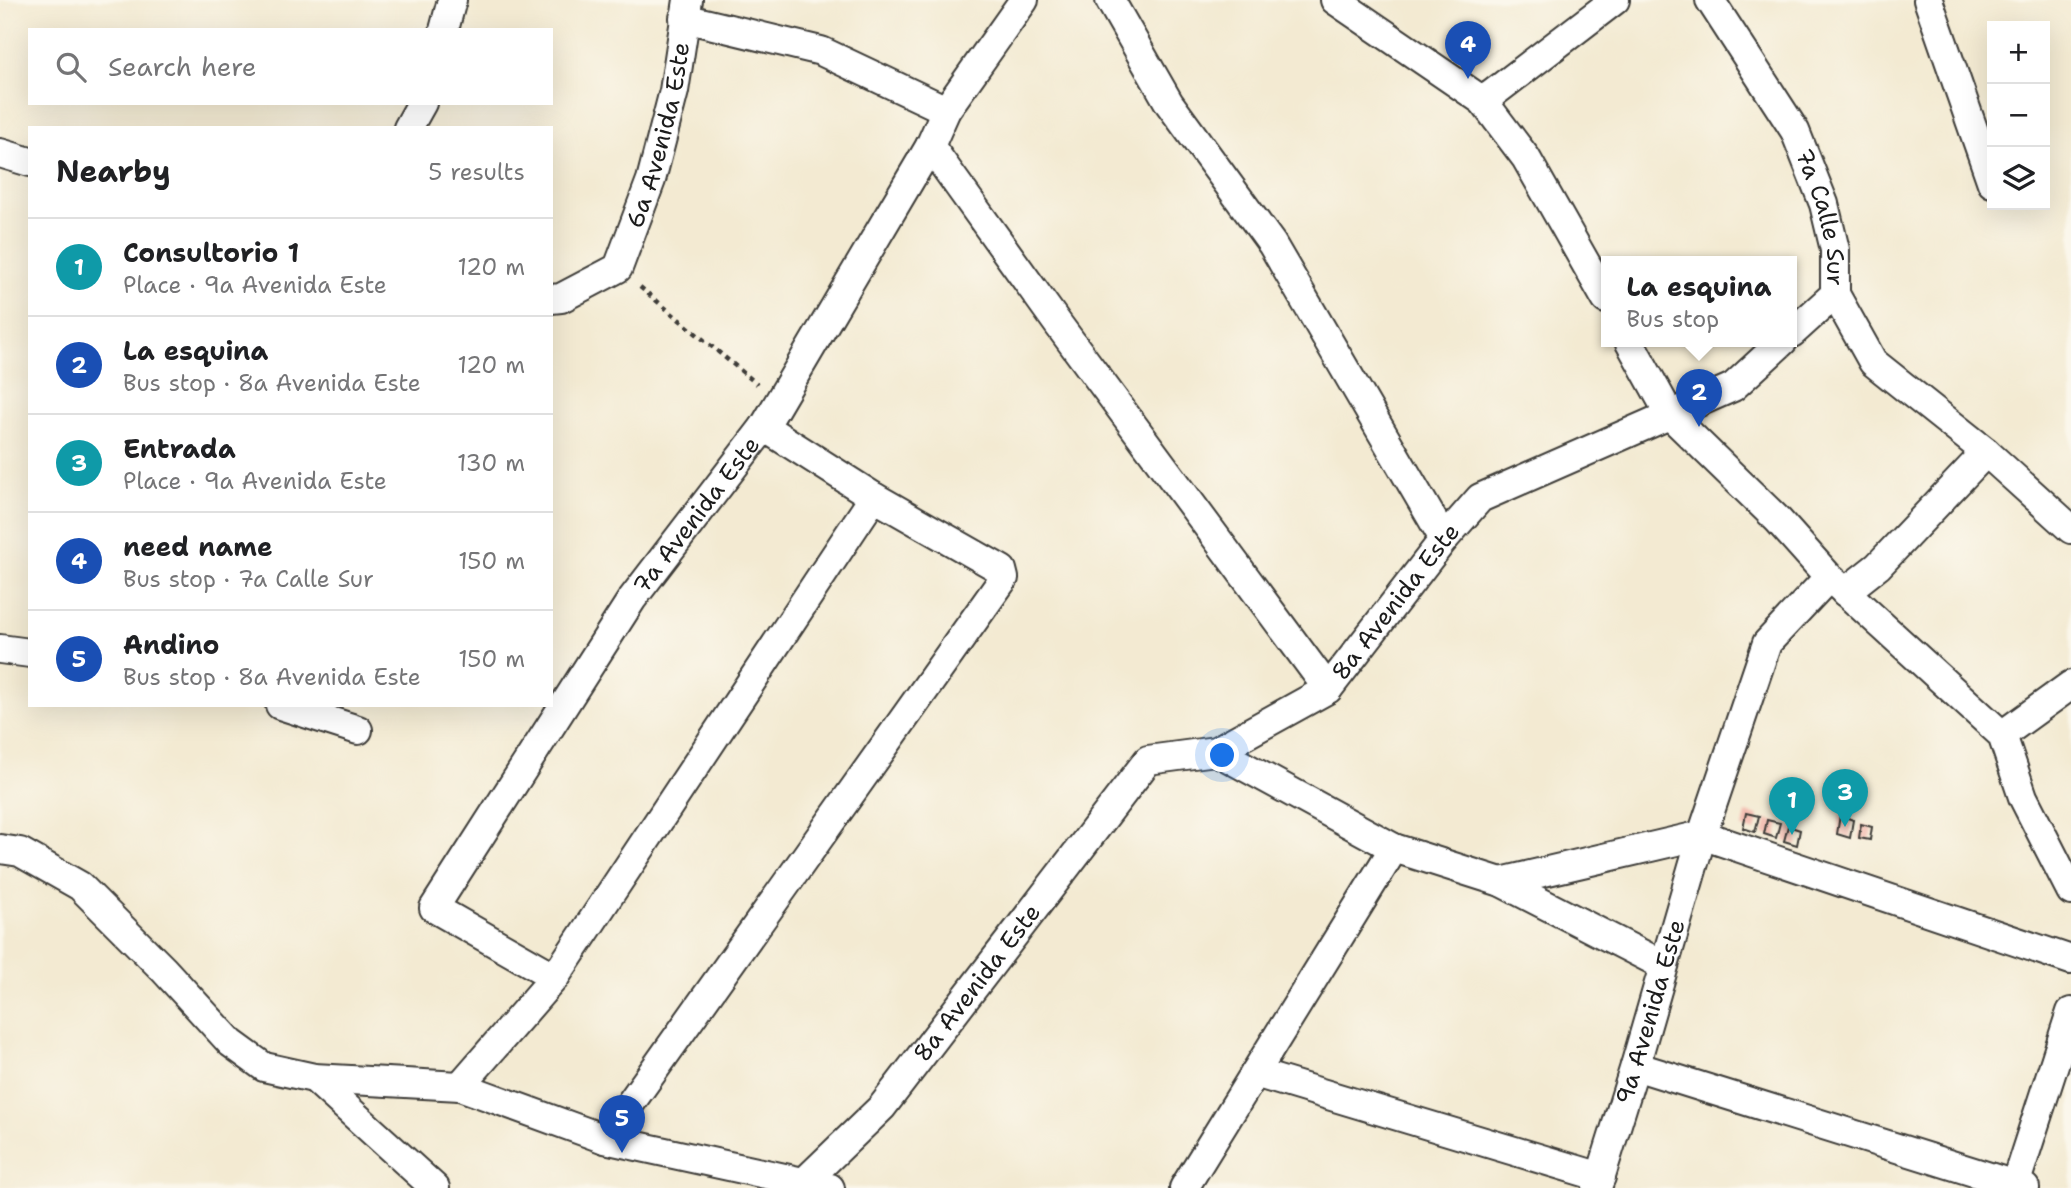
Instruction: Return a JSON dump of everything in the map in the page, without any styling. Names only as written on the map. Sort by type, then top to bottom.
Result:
[{"type":"street","points":[[445,28],[452,0]]},
{"type":"street","name":"7a Avenida Este","points":[[555,977],[434,908],[632,599],[764,427],[930,146],[946,110],[1024,0]]},
{"type":"street","points":[[1110,0],[1169,103],[1272,244],[1444,539]]},
{"type":"street","points":[[1335,0],[1483,101],[1526,158],[1601,290]]},
{"type":"street","points":[[1483,101],[1615,0]]},
{"type":"street","name":"7a Calle Sur","points":[[1710,0],[1795,131],[1824,204],[1835,250],[1835,294],[1874,362],[1986,452],[2071,529]]},
{"type":"street","points":[[1928,0],[1987,169]]},
{"type":"street","points":[[686,9],[821,51],[946,110]]},
{"type":"street","name":"6a Avenida Este","points":[[618,268],[651,180],[674,91],[686,9]]},
{"type":"street","points":[[409,126],[421,105]]},
{"type":"street","points":[[930,146],[1328,689]]},
{"type":"street","points":[[0,153],[28,161]]},
{"type":"street","points":[[553,299],[561,298],[618,268]]},
{"type":"street","points":[[1797,328],[1835,294]]},
{"type":"street","points":[[1632,347],[1670,415],[1779,520],[1837,585],[1993,726],[2023,797],[2071,891]]},
{"type":"street","name":"8a Avenida Este","points":[[799,1185],[883,1107],[1148,760],[1216,751],[1328,689],[1444,539],[1480,498],[1733,387],[1776,347]]},
{"type":"street","points":[[605,1139],[1004,578],[1002,570],[874,498],[764,427]]},
{"type":"street","name":"9a Avenida Este","points":[[1599,1182],[1702,835],[1767,643],[1837,585],[1878,565],[1986,452]]},
{"type":"street","points":[[460,1086],[555,977],[874,498]]},
{"type":"street","points":[[0,649],[28,653]]},
{"type":"street","points":[[1993,726],[2071,685]]},
{"type":"street","points":[[286,707],[358,730]]},
{"type":"street","points":[[1216,751],[1394,848],[1501,882],[1663,965]]},
{"type":"street","points":[[1501,882],[1702,835],[2071,960]]},
{"type":"street","points":[[1184,1188],[1394,848]]},
{"type":"street","points":[[0,849],[20,852],[80,886],[231,1043],[264,1067],[314,1078],[460,1086],[605,1139],[799,1185],[830,1188]]},
{"type":"street","points":[[1635,1066],[2018,1187],[2071,1012]]},
{"type":"street","points":[[1255,1073],[1599,1182]]},
{"type":"street","points":[[314,1078],[435,1188]]},
{"type":"path","points":[[618,268],[778,401]]},
{"type":"building","points":[[1746,813],[1759,816],[1755,832],[1743,828]]},
{"type":"building","points":[[1840,815],[1853,820],[1850,838],[1837,834]]},
{"type":"building","points":[[1767,820],[1780,823],[1776,838],[1764,834]]},
{"type":"building","points":[[1861,824],[1872,827],[1870,840],[1859,838]]},
{"type":"building","points":[[1788,826],[1800,830],[1797,845],[1784,841]]},
{"type":"place","name":"need name","points":[[1468,79]]},
{"type":"place","name":"La esquina","points":[[1699,427]]},
{"type":"place","name":"Entrada","points":[[1845,827]]},
{"type":"place","name":"Consultorio 1","points":[[1792,835]]},
{"type":"place","name":"Andino","points":[[622,1153]]}]
